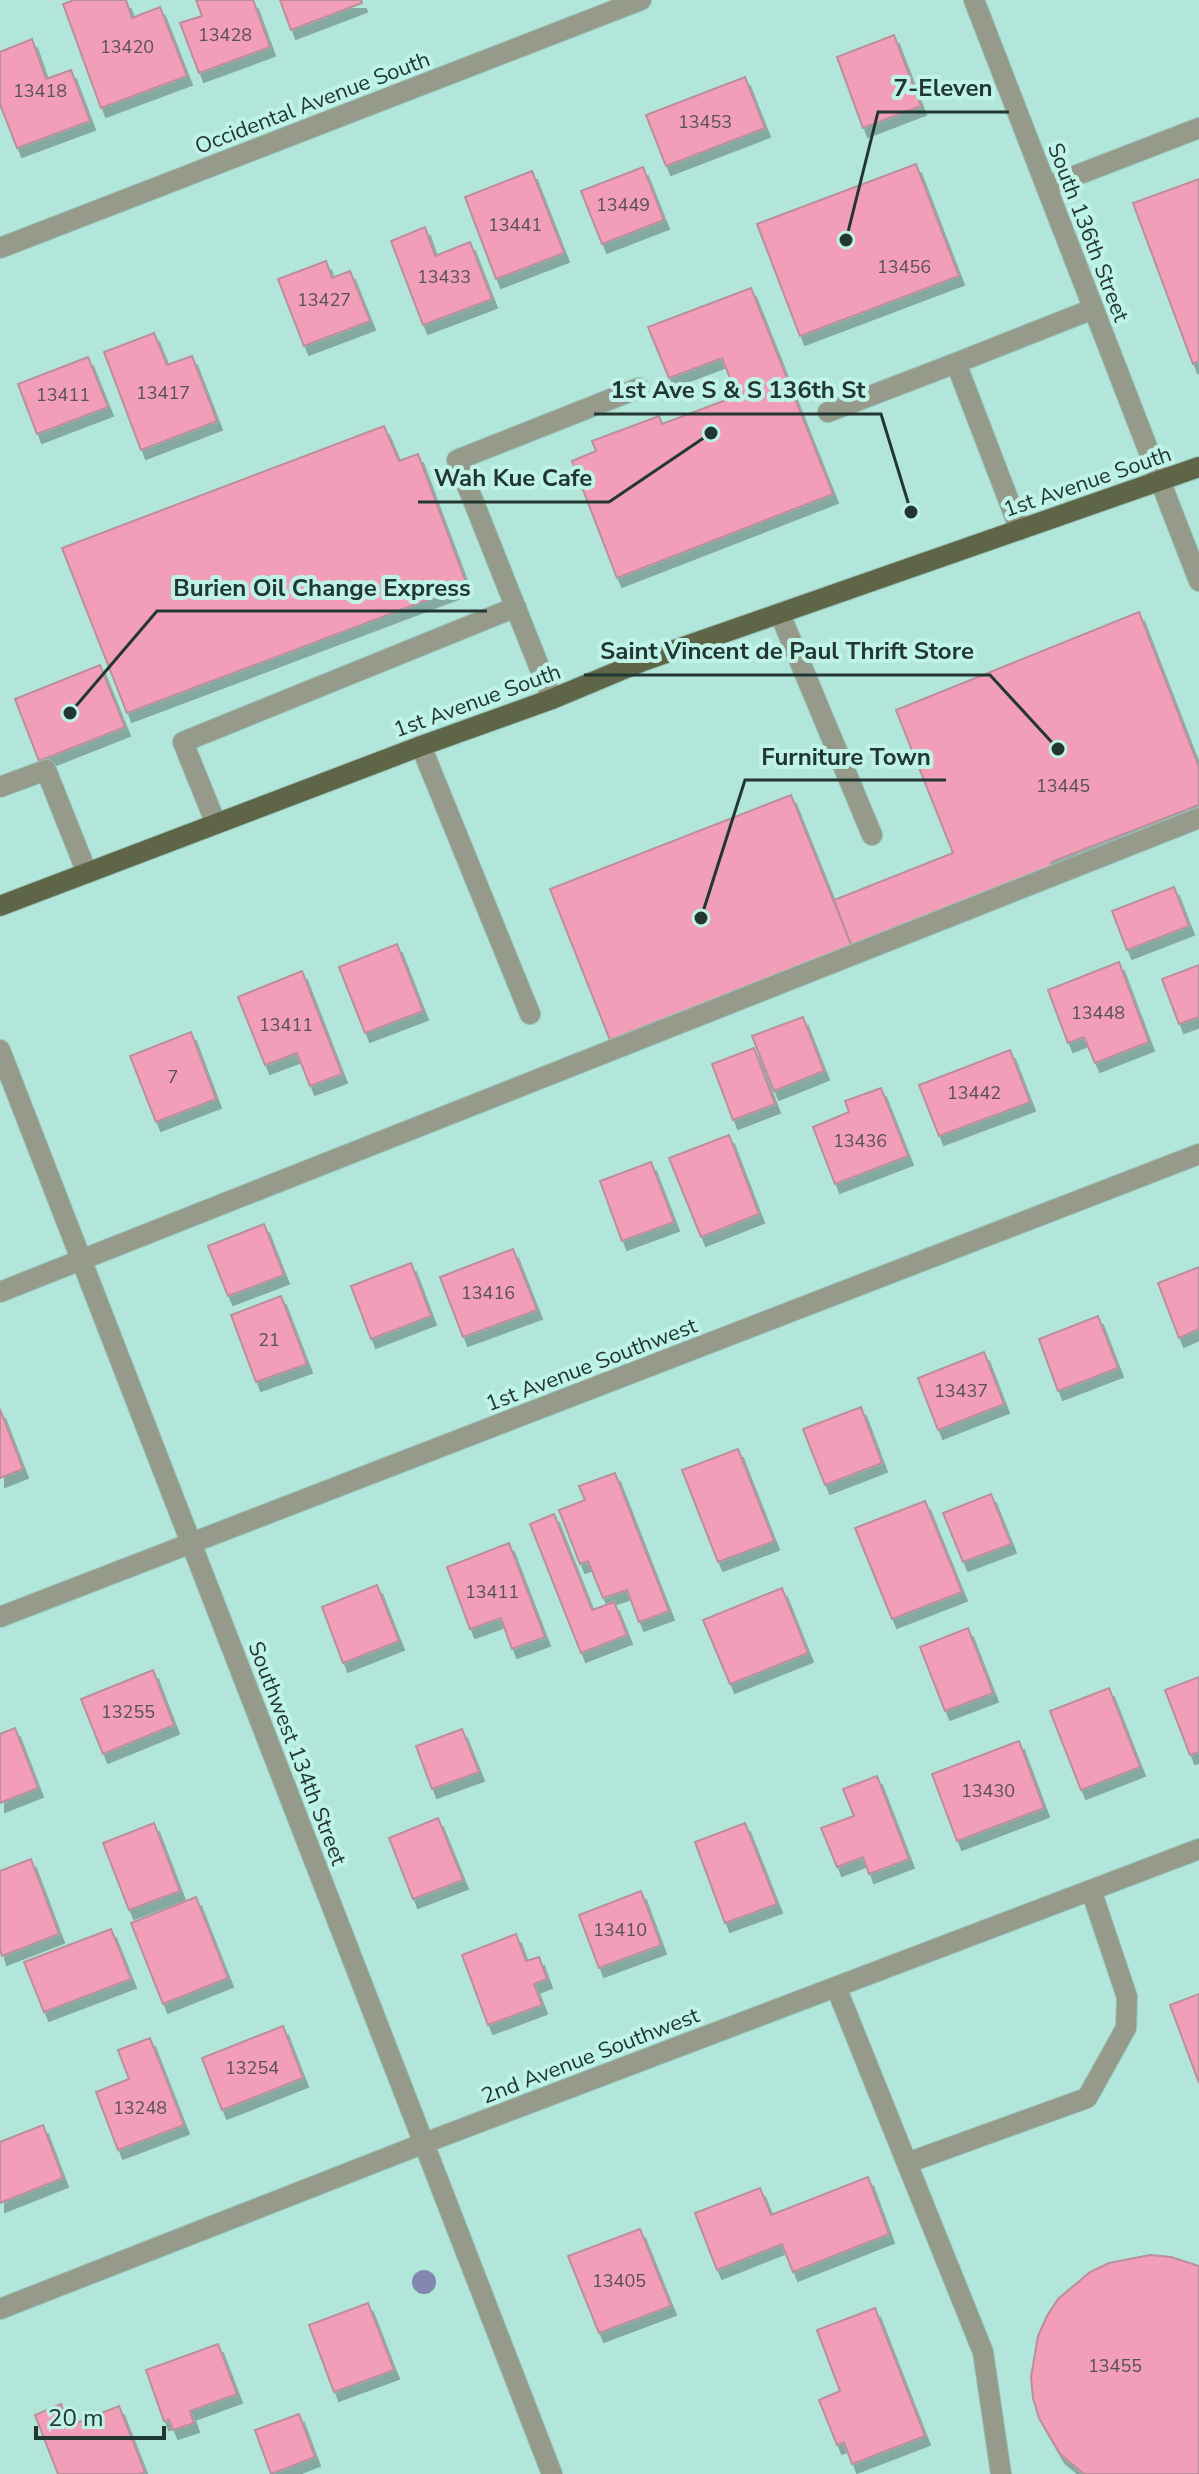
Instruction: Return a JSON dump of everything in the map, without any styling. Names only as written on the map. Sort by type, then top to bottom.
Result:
[{"type":"main road","name":"1st Avenue South","points":[[0,906],[552,699],[643,661],[1199,467]]},
{"type":"street","name":"Occidental Avenue South","points":[[0,248],[641,0]]},
{"type":"street","name":"South 136th Street","points":[[974,0],[1199,581]]},
{"type":"street","points":[[1046,187],[1199,128]]},
{"type":"street","points":[[828,412],[1093,309]]},
{"type":"street","points":[[956,363],[1020,530]]},
{"type":"street","points":[[552,699],[457,460],[639,388]]},
{"type":"street","points":[[216,824],[183,742],[516,607]]},
{"type":"street","points":[[780,614],[872,835]]},
{"type":"street","points":[[421,746],[530,1014]]},
{"type":"street","points":[[0,787],[46,770],[87,873]]},
{"type":"street","points":[[0,1292],[1199,818]]},
{"type":"street","name":"Southwest 134th Street","points":[[0,1050],[552,2474]]},
{"type":"street","name":"1st Avenue Southwest","points":[[0,1617],[1199,1154]]},
{"type":"street","name":"2nd Avenue Southwest","points":[[0,2309],[422,2144],[1199,1849]]},
{"type":"street","points":[[907,2163],[1087,2098],[1126,2028],[1127,1997],[1091,1890]]},
{"type":"street","points":[[836,1987],[983,2352],[1001,2474]]},
{"type":"building","points":[[74,0],[126,0],[132,18],[160,7],[187,76],[101,108],[63,4]]},
{"type":"building","points":[[196,0],[253,0],[270,47],[199,73],[180,23],[202,16]]},
{"type":"building","points":[[280,0],[361,0],[362,3],[291,30]]},
{"type":"building","points":[[894,35],[921,106],[863,128],[837,57]]},
{"type":"building","points":[[32,39],[46,79],[71,70],[90,121],[17,148],[0,104],[0,52]]},
{"type":"building","points":[[745,77],[765,128],[666,166],[646,115]]},
{"type":"building","points":[[916,164],[959,276],[800,336],[757,224]]},
{"type":"building","points":[[643,167],[664,220],[602,244],[581,191]]},
{"type":"building","points":[[532,171],[564,253],[496,279],[465,197]]},
{"type":"building","points":[[1199,179],[1199,361],[1193,364],[1133,203]]},
{"type":"building","points":[[425,227],[435,256],[470,242],[492,299],[423,325],[391,241]]},
{"type":"building","points":[[326,261],[332,278],[350,271],[370,321],[304,346],[278,279]]},
{"type":"building","points":[[751,288],[833,494],[617,578],[572,461],[596,451],[592,441],[659,416],[662,424],[737,396],[722,358],[669,378],[648,327]]},
{"type":"building","points":[[154,333],[167,365],[192,356],[217,421],[141,450],[104,352]]},
{"type":"building","points":[[88,357],[108,407],[37,434],[18,384]]},
{"type":"building","points":[[384,426],[399,461],[418,454],[467,585],[127,713],[62,548]]},
{"type":"building","points":[[1139,612],[1199,767],[1199,805],[1051,862],[1054,870],[852,947],[834,900],[953,853],[896,710]]},
{"type":"building","points":[[100,665],[125,727],[39,761],[15,699]]},
{"type":"building","points":[[791,795],[852,947],[610,1040],[550,889]]},
{"type":"building","points":[[1174,887],[1189,926],[1127,950],[1112,911]]},
{"type":"building","points":[[397,944],[423,1011],[365,1033],[339,967]]},
{"type":"building","points":[[1119,962],[1149,1042],[1095,1063],[1084,1037],[1068,1043],[1048,990]]},
{"type":"building","points":[[1199,965],[1199,1017],[1179,1024],[1162,979]]},
{"type":"building","points":[[302,971],[342,1074],[310,1086],[297,1053],[265,1065],[238,997]]},
{"type":"building","points":[[803,1017],[824,1071],[774,1091],[752,1036]]},
{"type":"building","points":[[191,1032],[216,1099],[156,1122],[130,1056]]},
{"type":"building","points":[[754,1048],[775,1104],[733,1120],[712,1064]]},
{"type":"building","points":[[1010,1050],[1030,1102],[939,1136],[919,1085]]},
{"type":"building","points":[[881,1088],[908,1156],[835,1184],[813,1127],[849,1112],[845,1101]]},
{"type":"building","points":[[729,1135],[759,1214],[701,1237],[669,1158]]},
{"type":"building","points":[[651,1162],[674,1222],[622,1241],[600,1181]]},
{"type":"building","points":[[264,1224],[284,1275],[228,1296],[208,1246]]},
{"type":"building","points":[[513,1249],[537,1310],[463,1337],[440,1277]]},
{"type":"building","points":[[411,1263],[431,1316],[371,1339],[351,1286]]},
{"type":"building","points":[[1199,1267],[1199,1329],[1179,1338],[1158,1283]]},
{"type":"building","points":[[281,1296],[307,1364],[256,1382],[231,1315]]},
{"type":"building","points":[[1098,1316],[1118,1368],[1058,1391],[1039,1339]]},
{"type":"building","points":[[984,1352],[1004,1404],[938,1430],[918,1378]]},
{"type":"building","points":[[861,1407],[882,1463],[825,1485],[803,1429]]},
{"type":"building","points":[[0,1409],[23,1469],[0,1478]]},
{"type":"building","points":[[738,1449],[774,1541],[718,1562],[682,1470]]},
{"type":"building","points":[[615,1473],[669,1611],[639,1622],[627,1590],[603,1598],[588,1561],[580,1564],[559,1510],[585,1500],[579,1486]]},
{"type":"building","points":[[991,1494],[1011,1544],[963,1562],[943,1513]]},
{"type":"building","points":[[925,1501],[962,1592],[892,1619],[855,1528]]},
{"type":"building","points":[[554,1514],[592,1610],[614,1602],[627,1635],[581,1653],[530,1524]]},
{"type":"building","points":[[509,1543],[545,1637],[512,1649],[501,1618],[470,1629],[447,1567]]},
{"type":"building","points":[[377,1585],[399,1641],[343,1663],[322,1607]]},
{"type":"building","points":[[782,1588],[808,1653],[730,1684],[703,1620]]},
{"type":"building","points":[[968,1628],[993,1693],[945,1711],[920,1647]]},
{"type":"building","points":[[153,1670],[174,1725],[103,1754],[81,1699]]},
{"type":"building","points":[[1199,1677],[1199,1752],[1190,1755],[1165,1690]]},
{"type":"building","points":[[1109,1688],[1140,1767],[1081,1790],[1050,1711]]},
{"type":"building","points":[[15,1728],[38,1788],[0,1803],[0,1734]]},
{"type":"building","points":[[462,1729],[479,1772],[432,1789],[416,1746]]},
{"type":"building","points":[[1019,1741],[1044,1808],[957,1841],[932,1774]]},
{"type":"building","points":[[877,1776],[909,1859],[869,1874],[863,1857],[837,1867],[821,1828],[854,1816],[843,1789]]},
{"type":"building","points":[[438,1818],[463,1880],[413,1899],[389,1838]]},
{"type":"building","points":[[154,1823],[180,1891],[129,1910],[103,1843]]},
{"type":"building","points":[[745,1823],[777,1904],[725,1923],[695,1842]]},
{"type":"building","points":[[31,1859],[59,1934],[2,1956],[0,1871]]},
{"type":"building","points":[[641,1891],[661,1945],[599,1968],[579,1915]]},
{"type":"building","points":[[196,1897],[228,1978],[163,2004],[131,1923]]},
{"type":"building","points":[[111,1929],[131,1979],[44,2012],[24,1962]]},
{"type":"building","points":[[516,1934],[526,1961],[539,1957],[547,1979],[534,1984],[542,2005],[488,2025],[462,1955]]},
{"type":"building","points":[[1199,1994],[1199,2083],[1170,2005]]},
{"type":"building","points":[[283,2026],[303,2078],[222,2110],[202,2058]]},
{"type":"building","points":[[150,2038],[184,2125],[118,2150],[96,2092],[129,2079],[118,2050]]},
{"type":"building","points":[[43,2125],[63,2178],[0,2203],[0,2142]]},
{"type":"building","points":[[868,2177],[889,2234],[793,2272],[782,2244],[717,2270],[695,2213],[760,2188],[771,2215]]},
{"type":"building","points":[[640,2229],[671,2306],[599,2333],[568,2256]]},
{"type":"building","points":[[1150,2255],[1171,2257],[1199,2266],[1199,2474],[1084,2474],[1060,2454],[1039,2418],[1031,2377],[1038,2336],[1058,2299],[1090,2272],[1109,2263]]},
{"type":"building","points":[[368,2303],[394,2370],[334,2392],[309,2325]]},
{"type":"building","points":[[875,2308],[925,2436],[852,2464],[844,2442],[837,2445],[819,2400],[840,2391],[817,2330]]},
{"type":"building","points":[[218,2344],[237,2394],[190,2411],[194,2423],[173,2430],[169,2420],[164,2421],[146,2370]]},
{"type":"building","points":[[61,2404],[69,2426],[119,2406],[145,2472],[58,2474],[35,2415]]},
{"type":"building","points":[[299,2414],[315,2457],[271,2474],[255,2430]]},
{"type":"place","name":"7-Eleven","points":[[846,240]]},
{"type":"place","name":"Wah Kue Cafe","points":[[711,433]]},
{"type":"place","name":"1st Ave S & S 136th St","points":[[911,512]]},
{"type":"place","name":"Burien Oil Change Express","points":[[70,713]]},
{"type":"place","name":"Saint Vincent de Paul Thrift Store","points":[[1058,749]]},
{"type":"place","name":"Furniture Town","points":[[701,918]]}]
